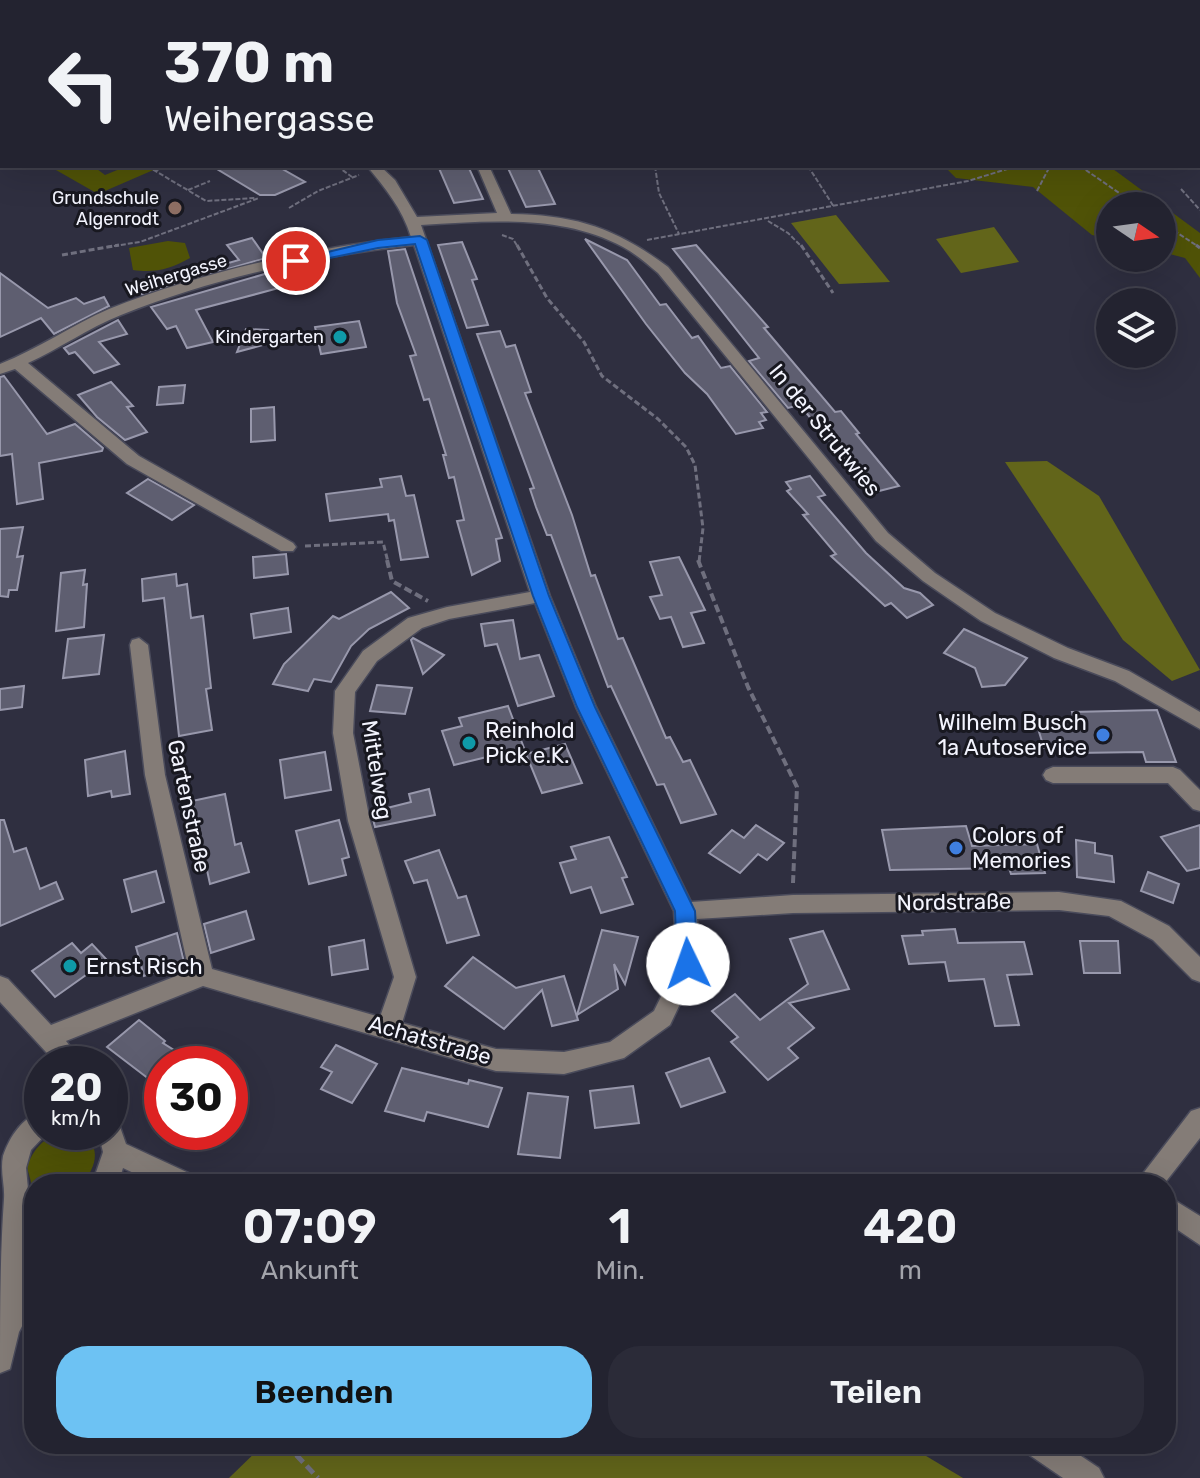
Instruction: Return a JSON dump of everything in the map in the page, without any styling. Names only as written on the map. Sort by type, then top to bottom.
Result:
[{"type":"street","name":"Achatstraße","points":[[202,976],[496,1060],[564,1063],[616,1051],[662,1018],[688,964],[685,911],[586,707],[541,596],[413,221],[396,192],[375,168]]},
{"type":"street","points":[[484,168],[506,218]]},
{"type":"street","name":"In der Strutwies","points":[[413,221],[506,218],[559,222],[596,231],[628,244],[663,270],[882,537],[929,577],[988,617],[1061,653],[1122,676],[1179,706],[1200,722]]},
{"type":"street","name":"Weihergasse","points":[[0,369],[18,363],[64,336],[115,312],[184,290],[330,253],[420,240]]},
{"type":"street","points":[[18,363],[133,460],[287,547]]},
{"type":"street","name":"Mittelweg","points":[[388,1028],[405,977],[359,821],[343,733],[345,691],[370,656],[415,623],[447,613],[541,596]]},
{"type":"street","name":"Gartenstraße","points":[[139,645],[155,775],[202,976]]},
{"type":"street","points":[[1053,775],[1173,775],[1200,803]]},
{"type":"street","name":"Nordstraße","points":[[685,911],[793,904],[1059,901],[1113,907],[1161,933],[1200,972]]},
{"type":"street","points":[[48,1037],[202,976]]},
{"type":"street","points":[[0,986],[56,1046]]},
{"type":"street","points":[[48,1037],[49,1046]]},
{"type":"street","points":[[1156,1174],[1200,1119]]},
{"type":"street","points":[[0,1135],[24,1129]]},
{"type":"street","points":[[0,1359],[14,1191],[10,1155],[24,1139]]},
{"type":"street","points":[[107,1174],[111,1150]]},
{"type":"street","points":[[127,1150],[167,1174]]},
{"type":"street","points":[[1176,1214],[1200,1232]]},
{"type":"street","points":[[3,1332],[24,1293]]},
{"type":"street","points":[[1053,1454],[1089,1478]]},
{"type":"path","points":[[62,255],[140,242],[259,198],[206,201],[150,168]]},
{"type":"path","points":[[155,171],[162,168]]},
{"type":"path","points":[[340,168],[352,177]]},
{"type":"path","points":[[289,208],[375,168]]},
{"type":"path","points":[[655,168],[659,193],[679,234]]},
{"type":"path","points":[[809,168],[834,207]]},
{"type":"path","points":[[628,244],[968,181],[1010,168]]},
{"type":"path","points":[[1037,191],[1049,168]]},
{"type":"path","points":[[1083,168],[1118,192]]},
{"type":"path","points":[[188,190],[210,181]]},
{"type":"path","points":[[1181,189],[1200,210]]},
{"type":"path","points":[[766,220],[781,225],[833,293]]},
{"type":"path","points":[[1176,232],[1200,248]]},
{"type":"path","points":[[497,233],[513,239],[547,298],[584,342],[602,376],[658,419],[686,447],[695,465],[703,528],[698,561],[748,687],[797,787],[793,904]]},
{"type":"path","points":[[287,547],[383,542],[392,581],[422,597]]},
{"type":"path","points":[[295,1454],[318,1478]]},
{"type":"shaded area","points":[[52,168],[96,168],[105,175],[122,168],[158,168],[98,194]]},
{"type":"shaded area","points":[[946,168],[1112,168],[1144,192],[1096,192],[1096,236],[1033,187],[956,178]]},
{"type":"shaded area","points":[[836,215],[890,282],[839,284],[791,223]]},
{"type":"shaded area","points":[[1176,215],[1200,233],[1200,278],[1185,258],[1176,256]]},
{"type":"shaded area","points":[[994,227],[1019,262],[961,273],[936,239]]},
{"type":"shaded area","points":[[168,241],[185,243],[190,258],[163,269],[133,270],[129,248]]},
{"type":"shaded area","points":[[1047,461],[1099,496],[1200,670],[1172,681],[1123,640],[1005,462]]},
{"type":"shaded area","points":[[94,1150],[95,1155],[89,1174],[29,1174],[27,1167],[34,1151]]},
{"type":"shaded area","points":[[254,1454],[923,1454],[963,1478],[229,1478]]},
{"type":"building","points":[[215,168],[280,168],[305,182],[275,195],[260,195]]},
{"type":"building","points":[[439,168],[469,168],[483,199],[454,203]]},
{"type":"building","points":[[508,168],[538,168],[555,204],[526,207]]},
{"type":"building","points":[[252,238],[266,258],[142,294],[138,289],[239,260],[227,245]]},
{"type":"building","points":[[585,239],[627,260],[660,305],[666,304],[692,338],[698,336],[721,368],[730,366],[767,412],[761,413],[766,420],[759,422],[763,428],[736,434],[707,394],[685,373],[646,324]]},
{"type":"building","points":[[462,242],[477,279],[472,280],[488,325],[467,328],[438,245]]},
{"type":"building","points":[[696,245],[768,327],[764,328],[835,412],[841,411],[899,486],[871,493],[800,405],[788,408],[749,361],[759,358],[673,249]]},
{"type":"building","points":[[405,249],[502,538],[496,539],[500,561],[472,575],[457,521],[464,520],[454,477],[449,478],[443,455],[446,455],[429,399],[424,400],[410,356],[416,355],[397,303],[388,251]]},
{"type":"building","points":[[275,271],[282,282],[276,284],[279,288],[196,310],[213,342],[187,348],[176,326],[167,329],[151,307]]},
{"type":"building","points":[[0,273],[48,308],[76,298],[84,304],[104,297],[109,306],[54,334],[41,318],[0,337]]},
{"type":"building","points":[[118,320],[127,334],[99,342],[119,364],[94,373],[75,352],[69,354],[64,348]]},
{"type":"building","name":"Kindergarten","points":[[359,321],[366,347],[321,354],[315,327]]},
{"type":"building","points":[[246,329],[268,330],[263,345],[237,352]]},
{"type":"building","points":[[500,331],[506,347],[515,345],[531,392],[525,393],[572,515],[591,576],[595,575],[618,639],[623,638],[666,738],[670,737],[683,762],[690,760],[716,814],[681,823],[664,784],[657,785],[611,686],[608,687],[551,535],[547,535],[536,507],[530,489],[534,488],[477,334]]},
{"type":"building","points":[[4,376],[47,434],[75,424],[103,448],[102,451],[39,463],[43,499],[17,504],[12,454],[0,456],[0,377]]},
{"type":"building","points":[[111,382],[133,406],[127,407],[147,432],[125,440],[97,417],[78,395]]},
{"type":"building","points":[[185,385],[183,403],[157,405],[159,387]]},
{"type":"building","points":[[274,407],[275,440],[251,442],[251,409]]},
{"type":"building","points":[[401,476],[406,496],[414,495],[428,557],[401,560],[394,520],[389,521],[388,514],[330,521],[326,494],[382,487],[380,479]]},
{"type":"building","points":[[810,476],[825,495],[818,497],[866,553],[904,588],[920,593],[933,605],[907,618],[891,603],[885,606],[831,556],[836,554],[803,515],[808,514],[787,491],[791,489],[786,482]]},
{"type":"building","points":[[148,479],[194,505],[172,520],[127,493]]},
{"type":"building","points":[[23,527],[17,557],[23,556],[17,590],[9,590],[8,597],[0,596],[0,529]]},
{"type":"building","points":[[286,554],[288,574],[254,578],[253,557]]},
{"type":"building","points":[[679,557],[705,610],[691,613],[704,643],[683,647],[671,617],[660,619],[650,597],[662,595],[650,562]]},
{"type":"building","points":[[85,570],[84,627],[56,631],[61,573]]},
{"type":"building","points":[[176,574],[177,586],[187,584],[191,618],[203,616],[211,688],[206,689],[212,730],[179,736],[164,598],[143,601],[142,579]]},
{"type":"building","points":[[391,592],[409,608],[369,629],[351,646],[331,682],[314,679],[308,691],[273,684],[284,664],[333,616],[339,619]]},
{"type":"building","points":[[288,608],[291,632],[254,638],[251,614]]},
{"type":"building","points":[[513,620],[520,659],[539,655],[554,696],[518,706],[497,644],[485,646],[481,624]]},
{"type":"building","points":[[964,629],[1027,658],[1005,685],[982,687],[975,668],[944,653]]},
{"type":"building","points":[[104,635],[99,674],[63,678],[68,639]]},
{"type":"building","points":[[413,638],[444,655],[423,674],[411,640]]},
{"type":"building","points":[[377,685],[412,688],[405,714],[370,711]]},
{"type":"building","points":[[24,686],[22,707],[0,710],[0,689]]},
{"type":"building","name":"Reinhold Pick e.K.","points":[[508,706],[524,748],[454,765],[442,731],[462,726],[459,718]]},
{"type":"building","name":"Wilhelm Busch 1a Autoservice","points":[[1157,710],[1176,762],[1146,762],[1143,752],[1075,753],[1074,748],[1044,748],[1036,722],[1074,721],[1072,712]]},
{"type":"building","points":[[565,744],[582,783],[542,793],[526,754]]},
{"type":"building","points":[[125,751],[130,794],[112,797],[111,791],[88,796],[85,760]]},
{"type":"building","points":[[325,752],[331,790],[285,798],[280,760]]},
{"type":"building","points":[[429,789],[435,815],[375,827],[371,812],[411,802],[409,794]]},
{"type":"building","points":[[225,794],[235,845],[241,843],[249,872],[210,884],[192,801]]},
{"type":"building","points":[[0,820],[4,820],[14,852],[26,848],[40,889],[56,882],[63,899],[0,926]]},
{"type":"building","points":[[339,820],[349,857],[342,859],[346,875],[309,884],[296,831]]},
{"type":"building","points":[[756,825],[784,843],[767,860],[758,854],[740,873],[709,853],[732,830],[744,838]]},
{"type":"building","points":[[1200,825],[1200,868],[1187,871],[1161,837]]},
{"type":"building","points":[[966,826],[972,846],[1037,844],[1045,873],[1011,874],[1009,868],[890,870],[882,830]]},
{"type":"building","points":[[609,837],[627,877],[622,878],[633,904],[601,913],[591,887],[571,893],[560,863],[576,859],[571,847]]},
{"type":"building","points":[[1076,840],[1095,843],[1095,853],[1112,856],[1114,882],[1077,877]]},
{"type":"building","points":[[439,850],[458,898],[466,896],[479,935],[447,943],[427,880],[414,883],[405,861]]},
{"type":"building","points":[[156,871],[164,902],[132,912],[124,880]]},
{"type":"building","points":[[1148,872],[1179,884],[1173,903],[1141,891]]},
{"type":"building","points":[[246,911],[254,939],[211,953],[204,924]]},
{"type":"building","points":[[955,929],[958,943],[1024,942],[1032,974],[1007,975],[1019,1025],[995,1026],[984,979],[949,981],[945,962],[909,964],[902,936]]},
{"type":"building","points":[[602,930],[638,937],[625,984],[614,964],[618,989],[577,1015]]},
{"type":"building","points":[[823,931],[849,989],[789,1003],[814,1028],[788,1048],[798,1058],[768,1080],[731,1042],[738,1037],[712,1011],[735,994],[760,1020],[808,984],[790,939]]},
{"type":"building","points":[[177,933],[184,962],[144,976],[136,947]]},
{"type":"building","points":[[364,940],[368,969],[332,975],[329,947]]},
{"type":"building","points":[[1080,941],[1118,941],[1120,973],[1084,973]]},
{"type":"building","name":"Ernst Risch","points":[[72,943],[81,953],[92,944],[107,960],[55,997],[32,971]]},
{"type":"building","points":[[473,957],[516,988],[564,976],[578,1020],[552,1026],[542,990],[504,1029],[445,986]]},
{"type":"building","points":[[139,1020],[168,1046],[144,1046],[144,1075],[128,1063],[128,1046],[108,1046]]},
{"type":"building","points":[[336,1045],[377,1064],[352,1103],[321,1089],[332,1072],[321,1067]]},
{"type":"building","points":[[709,1058],[725,1092],[681,1107],[666,1073]]},
{"type":"building","points":[[402,1068],[468,1084],[469,1080],[502,1088],[488,1127],[427,1112],[424,1121],[385,1111]]},
{"type":"building","points":[[633,1086],[639,1123],[595,1128],[590,1091]]},
{"type":"building","points":[[528,1093],[568,1097],[560,1158],[518,1154]]},
{"type":"place","name":"Grundschule Algenrodt","points":[[175,208]]},
{"type":"place","name":"Kindergarten","points":[[340,337]]},
{"type":"place","name":"Wilhelm Busch 1a Autoservice","points":[[1103,735]]},
{"type":"place","name":"Reinhold Pick e.K.","points":[[469,743]]},
{"type":"place","name":"Colors of Memories","points":[[956,848]]},
{"type":"place","name":"Ernst Risch","points":[[70,966]]},
{"type":"route","points":[[296,261],[378,244],[420,240],[541,596],[586,707],[685,911],[688,964]]}]
